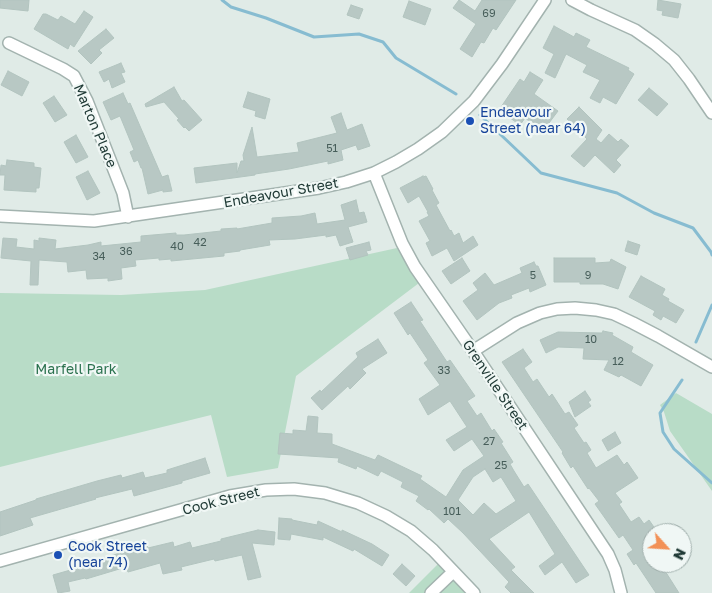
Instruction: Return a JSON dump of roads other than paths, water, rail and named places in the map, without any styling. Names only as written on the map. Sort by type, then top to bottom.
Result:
[{"type":"street","name":"Endeavour Street","points":[[0,216],[94,222],[319,188],[374,173],[396,162],[442,132],[474,101],[502,64],[545,0]]},
{"type":"street","points":[[572,0],[635,30],[655,44],[674,60],[712,113]]},
{"type":"street","name":"Marton Place","points":[[9,43],[74,76],[87,101],[123,193],[128,217]]},
{"type":"street","name":"Grenville Street","points":[[374,173],[402,243],[415,267],[608,554],[615,570],[621,593]]},
{"type":"street","points":[[473,351],[516,323],[540,313],[557,309],[575,308],[596,310],[620,317],[658,336],[712,368]]},
{"type":"street","name":"Cook Street","points":[[0,560],[230,496],[266,490],[294,489],[326,493],[358,503],[386,516],[411,531],[433,550],[474,593]]},
{"type":"street","points":[[431,593],[453,572]]},
{"type":"waterway","points":[[222,0],[231,7],[266,18],[314,37],[359,34],[383,42],[396,58],[456,94]]},
{"type":"waterway","points":[[480,115],[541,173],[617,193],[654,213],[693,228],[712,255]]},
{"type":"waterway","points":[[696,342],[712,305]]},
{"type":"waterway","points":[[682,380],[660,413],[663,432],[674,449],[712,483]]},
{"type":"place","name":"Endeavour Street (near 64)","points":[[470,121]]},
{"type":"place","name":"Cook Street (near 74)","points":[[58,555]]},
{"type":"park label","name":"Marfell Park","points":[[76,370]]}]
